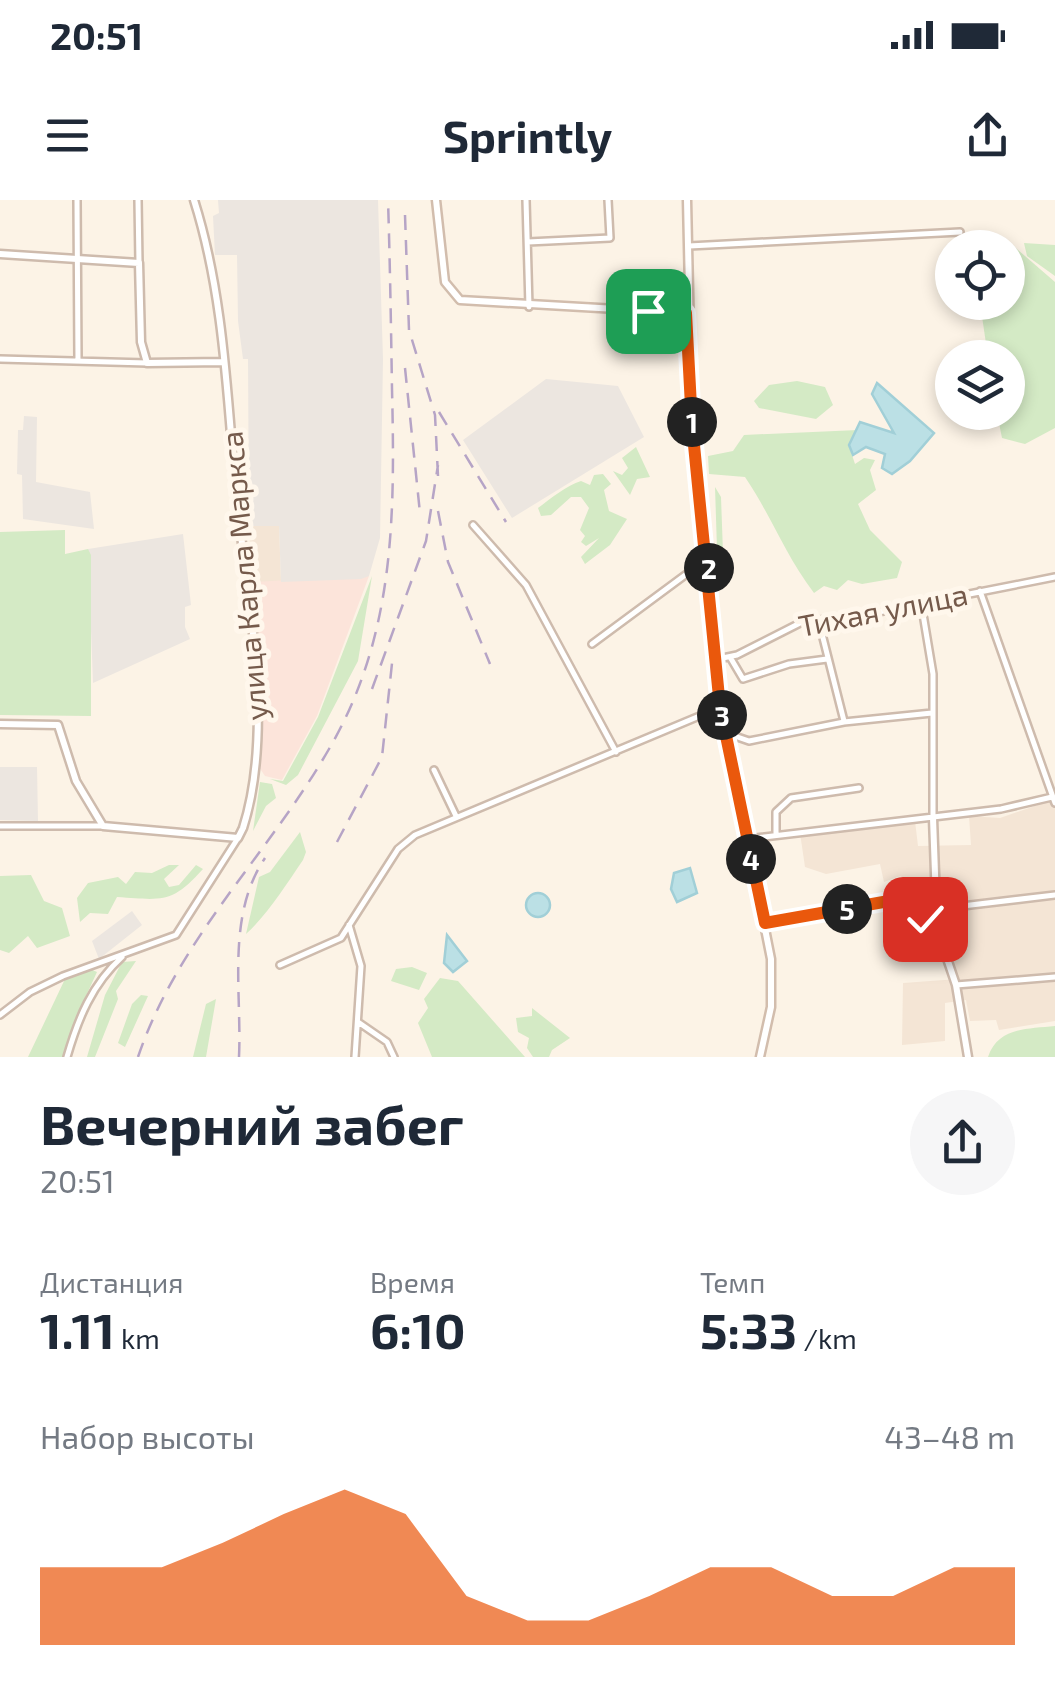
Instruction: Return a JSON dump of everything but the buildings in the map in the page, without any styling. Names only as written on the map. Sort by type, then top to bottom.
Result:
[{"type":"street","points":[[78,200],[78,360]]},
{"type":"street","points":[[138,200],[140,342],[147,363]]},
{"type":"street","name":"улица Карла Маркса","points":[[124,955],[176,935],[238,838],[250,799],[256,714],[212,266],[194,200]]},
{"type":"street","points":[[436,200],[442,270],[454,297],[468,303],[686,313]]},
{"type":"street","points":[[526,200],[529,307]]},
{"type":"street","points":[[528,242],[610,238],[608,200]]},
{"type":"street","points":[[687,200],[686,313],[692,425],[709,564],[720,707],[765,923],[772,976],[769,1026],[760,1057]]},
{"type":"street","points":[[686,246],[935,233]]},
{"type":"street","points":[[0,254],[139,263]]},
{"type":"street","points":[[0,359],[223,362]]},
{"type":"street","points":[[473,525],[526,585],[616,752]]},
{"type":"street","points":[[592,644],[696,567],[709,564]]},
{"type":"street","name":"Тихая улица","points":[[718,659],[730,657],[783,628],[1055,577]]},
{"type":"street","points":[[747,838],[1054,800],[980,591]]},
{"type":"street","points":[[921,601],[934,674],[936,920],[956,984],[968,1057]]},
{"type":"street","points":[[820,622],[844,722]]},
{"type":"street","points":[[730,657],[743,680],[789,664],[827,659]]},
{"type":"street","points":[[280,964],[341,938],[398,849],[456,816],[720,707]]},
{"type":"street","points":[[726,732],[749,742],[844,722],[932,712]]},
{"type":"street","points":[[0,724],[58,725],[76,780],[104,826]]},
{"type":"street","points":[[434,770],[456,816]]},
{"type":"street","points":[[776,834],[776,812],[792,798],[858,788]]},
{"type":"street","points":[[0,826],[64,830],[104,826],[238,838]]},
{"type":"street","points":[[938,909],[1055,895]]},
{"type":"street","points":[[765,923],[889,901],[909,914],[936,920]]},
{"type":"street","points":[[349,925],[361,966],[354,1057]]},
{"type":"street","points":[[0,1015],[30,992],[124,955]]},
{"type":"street","points":[[67,1057],[88,1000],[104,973],[124,955]]},
{"type":"street","points":[[956,984],[1055,977]]},
{"type":"street","points":[[358,1022],[388,1042],[394,1057]]},
{"type":"shaded area","points":[[218,200],[378,200],[383,359],[380,538],[369,576],[281,582],[279,526],[249,526],[248,359],[243,359],[238,321],[237,255],[215,255],[213,216],[219,213]]},
{"type":"shaded area","points":[[546,379],[618,386],[644,437],[512,518],[463,440]]},
{"type":"shaded area","points":[[24,416],[37,417],[36,482],[90,492],[94,529],[23,519],[22,475],[17,474],[18,430],[23,430]]},
{"type":"shaded area","points":[[279,525],[281,582],[255,582],[252,588],[249,526]]},
{"type":"shaded area","points":[[183,534],[191,605],[185,607],[185,627],[190,639],[93,683],[88,549]]},
{"type":"shaded area","points":[[369,576],[317,716],[282,780],[265,776],[259,767],[260,682],[252,588],[255,582]]},
{"type":"shaded area","points":[[0,767],[37,767],[38,821],[0,820]]},
{"type":"shaded area","points":[[1055,799],[1055,1021],[999,1030],[996,1020],[970,1021],[966,1000],[945,1003],[945,1041],[902,1045],[903,983],[958,979],[941,933],[939,914],[920,909],[917,898],[909,898],[906,879],[900,876],[884,882],[880,864],[826,874],[805,867],[800,833],[915,821],[918,846],[971,845],[969,816],[1000,818]]},
{"type":"shaded area","points":[[132,911],[142,925],[99,959],[92,941]]},
{"type":"green space","points":[[1025,243],[1055,245],[1055,276],[1027,256]]},
{"type":"green space","points":[[1025,256],[1055,282],[1055,428],[1025,444],[1002,438],[1000,430],[1025,430],[1025,340],[985,340],[983,320],[1025,320]]},
{"type":"green space","points":[[797,381],[825,387],[833,405],[816,419],[759,408],[754,401],[769,385]]},
{"type":"green space","points":[[858,430],[849,446],[855,464],[864,458],[875,460],[870,470],[876,490],[858,504],[870,530],[902,562],[897,578],[862,584],[848,580],[837,590],[824,586],[814,593],[745,477],[709,474],[708,456],[733,451],[744,435]]},
{"type":"green space","points":[[636,447],[650,477],[637,479],[630,495],[613,471],[622,475],[628,468],[622,458]]},
{"type":"green space","points":[[603,474],[611,484],[604,490],[609,511],[627,519],[610,545],[585,564],[581,557],[599,538],[586,546],[581,542],[585,536],[580,530],[589,508],[581,497],[571,497],[551,515],[541,516],[538,508],[570,486],[581,481],[590,485],[594,475]]},
{"type":"green space","points":[[715,487],[721,497],[723,553],[717,549]]},
{"type":"green space","points":[[65,530],[65,554],[88,549],[91,555],[91,716],[0,715],[0,532]]},
{"type":"green space","points":[[372,576],[358,661],[298,775],[286,785],[270,779],[283,781],[318,717]]},
{"type":"green space","points":[[260,782],[272,784],[276,798],[266,806],[253,831]]},
{"type":"green space","points":[[300,832],[306,852],[303,860],[246,934],[259,877],[270,872]]},
{"type":"green space","points":[[179,865],[164,879],[169,887],[179,885],[196,865],[203,869],[174,894],[156,899],[117,897],[108,914],[90,913],[80,922],[77,898],[88,883],[118,877],[126,884],[135,872],[152,873]]},
{"type":"green space","points":[[31,875],[44,901],[62,908],[70,936],[37,948],[28,936],[9,953],[0,950],[0,876]]},
{"type":"green space","points":[[136,961],[116,991],[118,999],[95,1057],[87,1057],[105,995],[122,962]]},
{"type":"green space","points":[[412,967],[427,973],[419,990],[391,981],[396,969]]},
{"type":"green space","points":[[90,969],[97,972],[75,1020],[64,1057],[28,1057],[65,979]]},
{"type":"green space","points":[[440,978],[458,981],[525,1057],[432,1057],[418,1023],[428,1008],[424,999]]},
{"type":"green space","points":[[141,995],[148,996],[125,1047],[118,1043],[132,1004]]},
{"type":"green space","points":[[216,999],[206,1057],[193,1057],[206,1004]]},
{"type":"green space","points":[[532,1008],[570,1038],[552,1050],[549,1057],[533,1057],[527,1048],[529,1038],[518,1032],[516,1018],[532,1016]]},
{"type":"green space","points":[[1055,1026],[1055,1057],[988,1057],[1006,1035]]},
{"type":"water","points":[[877,383],[934,433],[910,461],[892,474],[882,468],[885,454],[866,447],[853,455],[849,445],[860,422],[894,433],[872,394]]},
{"type":"water","points":[[690,868],[697,893],[677,902],[671,889],[674,873]]},
{"type":"water","points":[[538,893],[550,905],[538,917],[526,905]]},
{"type":"water","points":[[447,935],[467,961],[453,972],[444,963]]},
{"type":"railway","points":[[138,1057],[176,974],[329,749],[367,663],[379,619],[391,529],[388,200]]},
{"type":"railway","points":[[405,215],[409,330],[435,415],[438,476]]},
{"type":"railway","points":[[405,368],[420,513]]},
{"type":"railway","points":[[439,412],[506,522]]},
{"type":"railway","points":[[372,689],[426,541],[438,465]]},
{"type":"railway","points":[[438,511],[448,562],[490,664]]},
{"type":"railway","points":[[337,842],[382,757],[393,654]]},
{"type":"railway","points":[[239,1057],[240,929],[253,880],[265,858]]},
{"type":"route","points":[[648,311],[686,313],[692,425],[709,564],[720,707],[765,923],[889,901],[925,919]]}]
